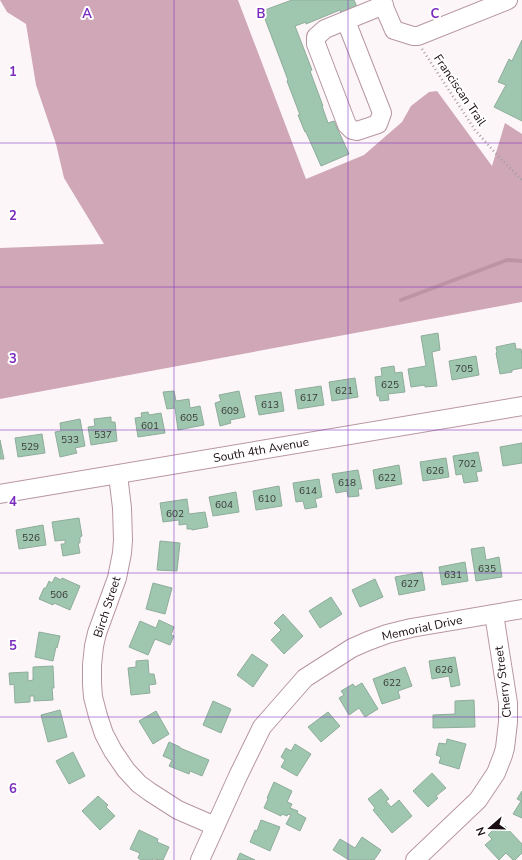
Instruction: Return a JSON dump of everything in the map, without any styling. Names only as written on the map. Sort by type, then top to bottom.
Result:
[{"type":"street","points":[[346,21],[382,113],[378,124],[357,131],[352,130],[348,125],[316,44],[316,37],[325,29],[346,21],[384,7],[394,30],[413,36],[418,36],[508,0]]},
{"type":"street","name":"South 4th Avenue","points":[[0,494],[522,406]]},
{"type":"street","name":"Birch Street","points":[[118,474],[122,508],[122,553],[117,578],[97,633],[94,646],[92,665],[93,697],[98,716],[104,734],[113,751],[126,770],[139,784],[178,810],[215,826]]},
{"type":"street","name":"Memorial Drive","points":[[200,860],[262,727],[305,678],[352,648],[368,640],[411,628],[522,609]]},
{"type":"street","name":"Cherry Street","points":[[415,860],[478,800],[496,773],[502,755],[508,722],[508,703],[494,614]]},
{"type":"path","name":"Franciscan Trail","points":[[413,36],[475,130],[522,180]]},
{"type":"shaded area","points":[[0,0],[238,0],[306,179],[364,155],[402,122],[411,106],[429,92],[437,91],[492,166],[505,123],[522,134],[522,302],[0,399],[0,248],[104,244],[64,178],[56,144],[36,85],[26,24],[7,12]]},
{"type":"building","points":[[292,0],[354,0],[357,7],[341,13],[340,10],[306,24],[306,22],[295,26],[312,70],[310,71],[328,123],[334,121],[349,154],[321,166],[298,115],[300,115],[262,11]]},
{"type":"building","points":[[522,40],[522,121],[494,107],[506,85],[498,82],[509,59],[512,61]]},
{"type":"building","points":[[438,333],[440,350],[432,352],[437,386],[425,387],[425,385],[411,387],[408,369],[426,366],[421,336]]},
{"type":"building","points":[[515,343],[516,349],[521,349],[522,368],[512,370],[512,372],[500,374],[496,347]]},
{"type":"building","points":[[476,356],[479,375],[452,380],[449,361]]},
{"type":"building","points":[[394,366],[395,373],[402,372],[405,392],[388,394],[389,400],[380,401],[379,396],[377,396],[375,377],[382,376],[381,368]]},
{"type":"building","points":[[355,378],[358,397],[332,401],[329,382]]},
{"type":"building","points":[[321,386],[324,405],[298,409],[295,390]]},
{"type":"building","points":[[174,391],[176,401],[189,399],[190,408],[200,406],[204,425],[178,430],[175,408],[167,409],[163,392]]},
{"type":"building","points":[[239,391],[245,417],[230,420],[231,423],[220,426],[215,403],[221,401],[219,395]]},
{"type":"building","points":[[281,392],[284,411],[259,415],[255,396]]},
{"type":"building","points":[[148,412],[149,415],[161,413],[165,433],[138,437],[135,418],[142,417],[141,413]]},
{"type":"building","points":[[111,417],[111,422],[115,422],[117,441],[91,445],[88,427],[95,426],[94,419]]},
{"type":"building","points":[[80,419],[85,446],[75,448],[77,453],[60,457],[55,432],[61,431],[60,423]]},
{"type":"building","points":[[42,434],[45,453],[18,457],[15,438]]},
{"type":"building","points":[[0,440],[4,459],[0,459]]},
{"type":"building","points":[[522,443],[522,463],[503,466],[500,447]]},
{"type":"building","points":[[478,452],[482,471],[476,472],[478,481],[464,483],[462,474],[456,475],[453,456]]},
{"type":"building","points":[[446,458],[449,477],[423,481],[420,462]]},
{"type":"building","points":[[399,465],[402,484],[376,489],[373,470]]},
{"type":"building","points":[[358,470],[362,489],[358,489],[359,496],[348,497],[347,491],[336,493],[332,474]]},
{"type":"building","points":[[319,479],[322,497],[315,499],[317,507],[305,509],[303,501],[296,502],[293,483]]},
{"type":"building","points":[[279,486],[282,506],[256,510],[253,491]]},
{"type":"building","points":[[236,492],[239,512],[213,516],[209,497]]},
{"type":"building","points":[[187,499],[189,514],[205,512],[208,527],[192,530],[187,529],[187,524],[179,525],[179,520],[163,522],[160,503]]},
{"type":"building","points":[[79,518],[82,536],[80,537],[80,543],[78,543],[80,553],[63,556],[61,544],[65,544],[65,540],[55,541],[52,522]]},
{"type":"building","points":[[43,525],[46,545],[19,549],[16,530]]},
{"type":"building","points":[[160,541],[180,543],[177,571],[157,570]]},
{"type":"building","points":[[484,547],[486,560],[499,557],[502,577],[476,581],[471,549]]},
{"type":"building","points":[[465,562],[468,581],[442,585],[439,567]]},
{"type":"building","points":[[422,572],[425,590],[399,595],[395,577]]},
{"type":"building","points":[[55,577],[61,580],[62,578],[80,586],[70,610],[54,603],[53,605],[39,599],[49,581],[52,583]]},
{"type":"building","points":[[375,579],[383,597],[360,607],[352,590]]},
{"type":"building","points":[[153,583],[172,588],[165,614],[146,609]]},
{"type":"building","points":[[331,597],[342,614],[320,628],[309,611]]},
{"type":"building","points":[[283,614],[303,636],[284,654],[271,640],[281,630],[274,623]]},
{"type":"building","points":[[159,620],[174,627],[171,635],[174,636],[170,645],[155,639],[148,655],[129,647],[140,621],[156,628]]},
{"type":"building","points":[[39,632],[60,636],[53,661],[35,657]]},
{"type":"building","points":[[252,654],[268,665],[253,687],[237,675]]},
{"type":"building","points":[[455,657],[460,685],[451,687],[449,676],[432,679],[429,661]]},
{"type":"building","points":[[148,660],[149,674],[154,674],[156,684],[149,685],[150,693],[131,695],[128,668],[136,667],[136,661]]},
{"type":"building","points":[[53,666],[53,700],[34,701],[34,696],[30,696],[30,702],[15,703],[14,684],[10,685],[9,673],[28,672],[28,681],[33,680],[33,667]]},
{"type":"building","points":[[405,667],[412,686],[398,691],[400,698],[382,704],[373,679]]},
{"type":"building","points":[[362,683],[378,709],[365,717],[359,708],[349,715],[339,698],[344,695],[341,691],[353,684],[355,687]]},
{"type":"building","points":[[474,700],[475,727],[433,728],[433,715],[455,714],[455,701]]},
{"type":"building","points":[[213,701],[231,709],[221,733],[203,725]]},
{"type":"building","points":[[60,710],[67,737],[48,742],[41,715]]},
{"type":"building","points":[[156,711],[169,734],[153,744],[139,721]]},
{"type":"building","points":[[328,712],[340,726],[321,742],[308,727]]},
{"type":"building","points":[[447,739],[466,744],[459,769],[439,763],[441,757],[436,755],[439,743],[446,744]]},
{"type":"building","points":[[169,742],[209,760],[202,776],[190,771],[189,774],[169,766],[172,760],[163,756]]},
{"type":"building","points":[[295,744],[311,754],[297,776],[281,767],[285,760],[281,757],[286,748],[291,751]]},
{"type":"building","points":[[73,752],[85,776],[69,784],[56,761]]},
{"type":"building","points":[[432,773],[446,788],[436,796],[438,798],[428,807],[413,791]]},
{"type":"building","points":[[274,782],[292,791],[287,802],[292,804],[290,808],[298,811],[297,813],[306,818],[300,831],[286,824],[291,815],[288,814],[287,816],[282,814],[281,816],[264,808]]},
{"type":"building","points":[[381,789],[389,799],[386,801],[391,807],[399,800],[412,816],[392,833],[373,810],[375,808],[368,799]]},
{"type":"building","points":[[522,791],[522,818],[513,814],[521,801],[517,799]]},
{"type":"building","points":[[98,796],[108,805],[106,807],[115,816],[100,830],[82,811]]},
{"type":"building","points":[[261,820],[280,827],[270,851],[250,842],[255,830],[257,831]]},
{"type":"building","points":[[497,826],[501,830],[505,826],[522,844],[522,853],[515,860],[513,860],[506,853],[499,860],[485,845],[492,839],[488,835]]},
{"type":"building","points":[[139,830],[158,839],[157,842],[169,847],[163,860],[141,860],[138,858],[140,853],[130,849]]},
{"type":"building","points":[[362,837],[381,850],[374,860],[349,860],[333,850],[340,839],[355,848]]},
{"type":"building","points":[[240,853],[255,860],[237,860]]},
{"type":"waterway","points":[[401,300],[507,260],[522,261]]}]
